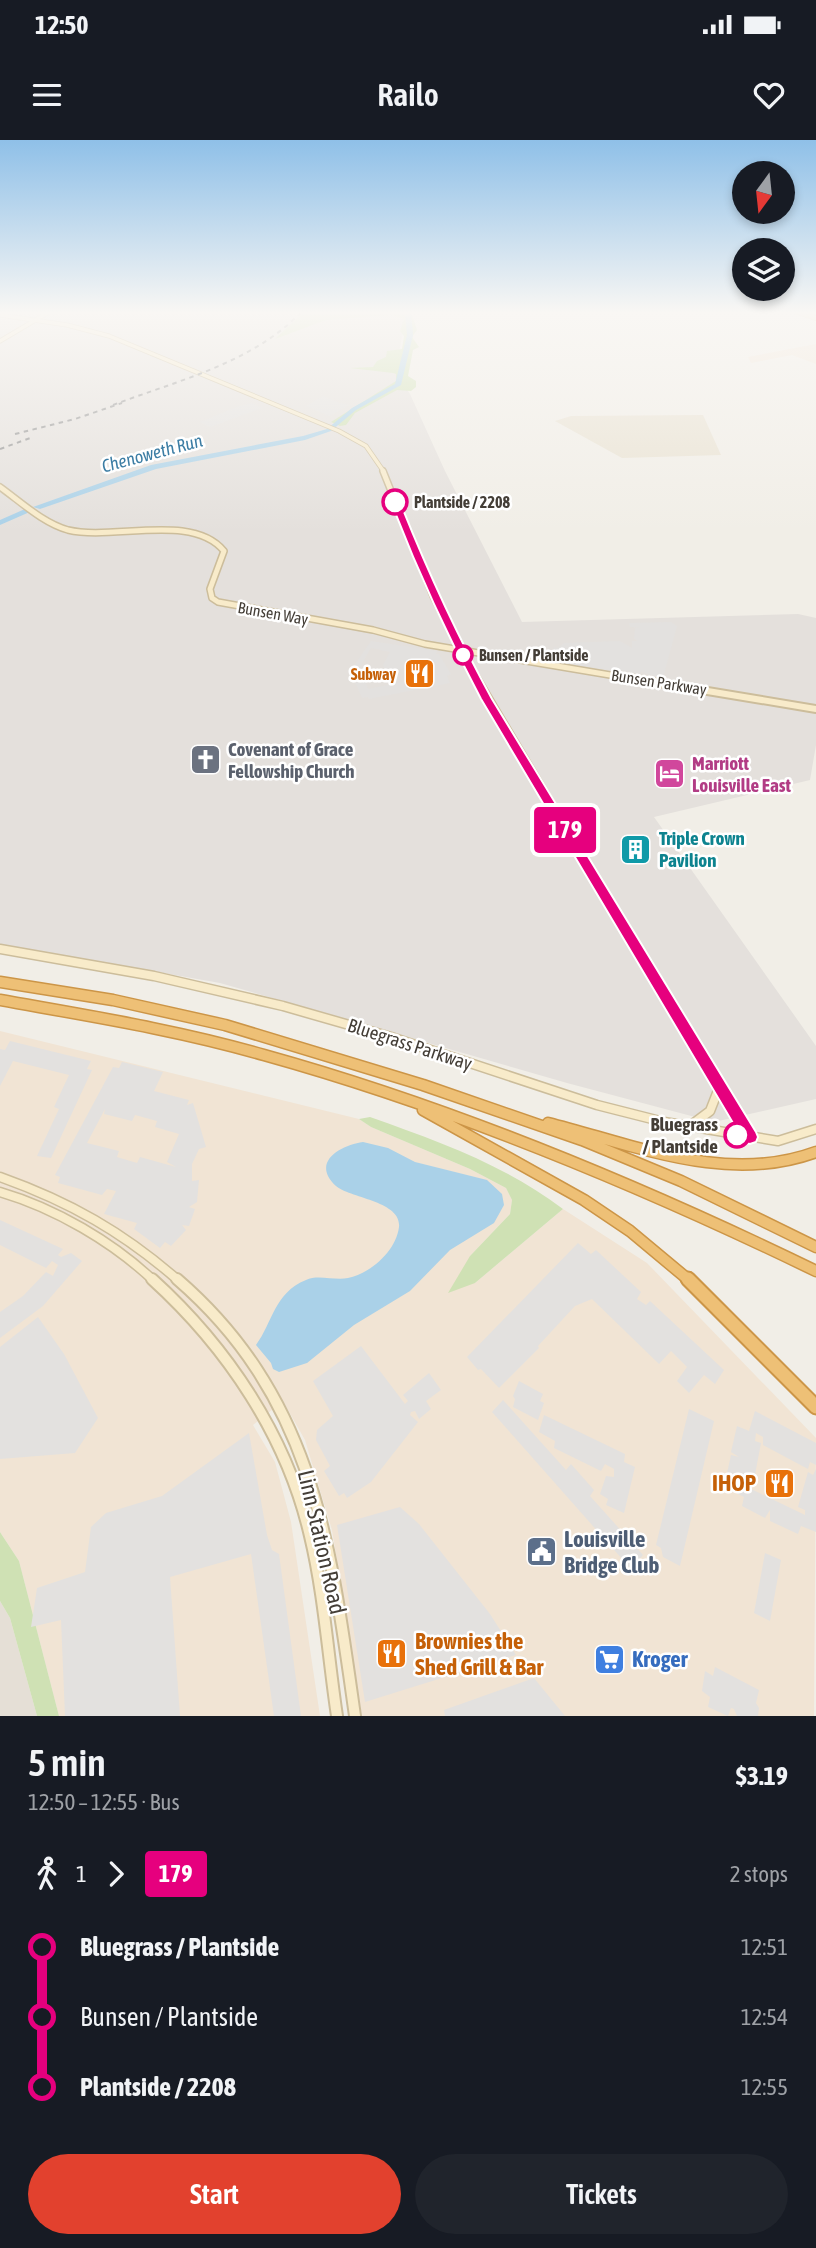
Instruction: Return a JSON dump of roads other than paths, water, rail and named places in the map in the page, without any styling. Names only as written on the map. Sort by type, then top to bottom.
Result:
[{"type":"highway","points":[[0,982],[113,1000],[225,1025],[372,1068],[582,1140],[681,1181],[816,1247]]},
{"type":"highway","points":[[0,1000],[189,1037],[299,1065],[520,1142],[640,1191],[816,1270]]},
{"type":"highway","points":[[416,1105],[436,1120],[557,1183],[629,1231],[721,1310],[816,1407]]},
{"type":"highway","points":[[500,1112],[653,1150],[729,1164],[778,1164],[816,1152]]},
{"type":"street","points":[[231,386],[339,431],[366,446],[382,467],[422,571],[460,650],[750,1137]]},
{"type":"street","name":"Bunsen Way","points":[[0,487],[70,530],[90,533],[186,531],[212,537],[221,543],[224,551],[210,589],[212,598],[218,602],[370,630],[460,650]]},
{"type":"street","name":"Bunsen Parkway","points":[[460,650],[816,709]]},
{"type":"street","name":"Bluegrass Parkway","points":[[0,949],[116,968],[250,997],[391,1037],[597,1105],[689,1126],[778,1141],[816,1129]]},
{"type":"street","points":[[689,1126],[708,1116],[714,1107],[719,1088]]},
{"type":"street","name":"Linn Station Road","points":[[0,1177],[49,1195],[119,1234],[167,1269],[223,1326],[247,1357],[289,1426],[309,1472],[332,1564],[355,1716]]},
{"type":"street","name":"Linn Station Road","points":[[0,1192],[77,1226],[144,1270],[210,1335],[250,1393],[273,1433],[308,1529],[337,1716]]},
{"type":"water","points":[[363,1142],[388,1148],[415,1162],[487,1180],[502,1194],[504,1205],[494,1223],[450,1250],[410,1291],[354,1325],[307,1363],[279,1372],[273,1369],[256,1345],[287,1292],[311,1278],[343,1279],[365,1271],[381,1260],[397,1236],[398,1218],[392,1211],[336,1186],[326,1169],[327,1162],[338,1151]]},
{"type":"waterway","name":"Chenoweth Run","points":[[37,507],[154,467],[305,438],[329,430],[354,409],[397,386]]},
{"type":"waterway","name":"Chenoweth Run","points":[[0,523],[28,511]]},
{"type":"railway","points":[[113,405],[167,386]]},
{"type":"railway","points":[[15,434],[75,419],[122,403]]},
{"type":"railway","points":[[0,449],[33,437]]},
{"type":"place","name":"Plantside / 2208","points":[[395,502]]},
{"type":"place","name":"Bunsen / Plantside","points":[[463,655]]},
{"type":"place","name":"Subway","points":[[419,674]]},
{"type":"place","name":"Covenant of Grace Fellowship Church","points":[[205,760]]},
{"type":"place","name":"Marriott Louisville East","points":[[669,774]]},
{"type":"place","name":"Triple Crown Pavilion","points":[[636,849]]},
{"type":"place","name":"Bluegrass / Plantside","points":[[737,1135]]},
{"type":"place","name":"IHOP","points":[[779,1483]]},
{"type":"place","name":"Louisville Bridge Club","points":[[541,1552]]},
{"type":"place","name":"Brownies the Shed Grill & Bar","points":[[392,1654]]},
{"type":"place","name":"Kroger","points":[[609,1659]]}]
